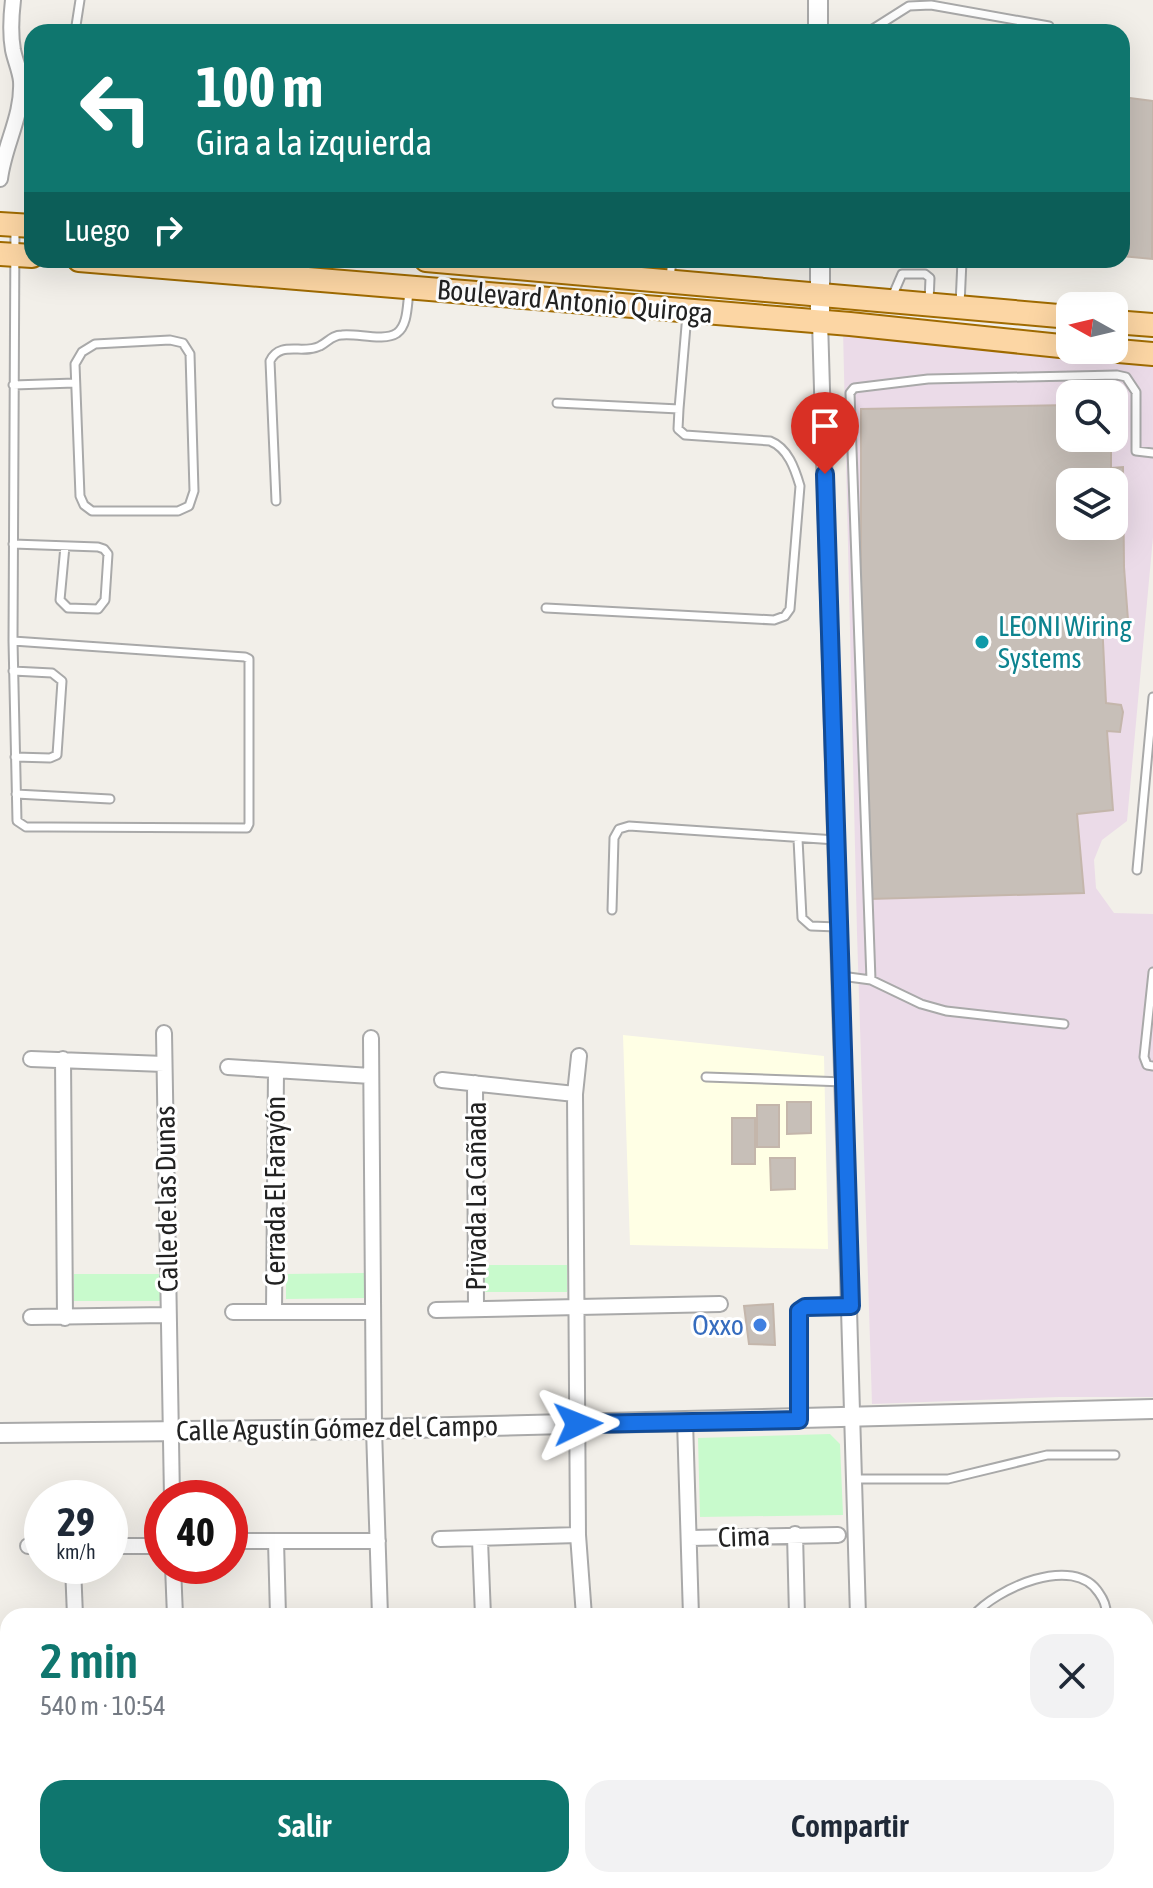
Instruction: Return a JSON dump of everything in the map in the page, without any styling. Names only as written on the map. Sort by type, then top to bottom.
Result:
[{"type":"main road","name":"Boulevard Antonio Quiroga","points":[[173,268],[820,321],[1056,346]]},
{"type":"main road","name":"Boulevard Antonio Quiroga","points":[[613,268],[671,271],[820,295],[1056,316]]},
{"type":"main road","points":[[1128,323],[1153,325]]},
{"type":"main road","points":[[1128,352],[1153,354]]},
{"type":"street","points":[[0,179],[2,162],[18,119],[21,80],[10,22],[13,0]]},
{"type":"street","points":[[818,0],[818,24]]},
{"type":"street","points":[[820,268],[860,1608]]},
{"type":"street","name":"Calle de las Dunas","points":[[31,1317],[167,1315],[164,1033]]},
{"type":"street","points":[[371,1038],[374,1429],[380,1608]]},
{"type":"street","points":[[579,1056],[575,1094],[578,1535],[583,1608]]},
{"type":"street","points":[[31,1059],[164,1064]]},
{"type":"street","points":[[63,1059],[65,1318]]},
{"type":"street","name":"Cerrada El Farayón","points":[[228,1067],[371,1076]]},
{"type":"street","name":"Cerrada El Farayón","points":[[274,1312],[276,1071]]},
{"type":"street","name":"Privada La Cañada","points":[[442,1080],[575,1094]]},
{"type":"street","name":"Privada La Cañada","points":[[475,1083],[476,1309]]},
{"type":"street","name":"Privada La Cañada","points":[[436,1310],[720,1304]]},
{"type":"street","name":"Cerrada El Farayón","points":[[233,1312],[373,1312]]},
{"type":"street","points":[[167,1315],[172,1480]]},
{"type":"street","name":"Calle Agustín Gómez del Campo","points":[[0,1433],[374,1429],[1153,1409]]},
{"type":"street","points":[[685,1421],[690,1538]]},
{"type":"street","points":[[795,1534],[838,1535]]},
{"type":"street","name":"Cima","points":[[691,1608],[690,1538],[795,1534],[797,1608]]},
{"type":"street","points":[[440,1539],[578,1535]]},
{"type":"street","points":[[480,1540],[483,1608]]},
{"type":"street","points":[[248,1541],[378,1541]]},
{"type":"street","points":[[276,1541],[278,1608]]},
{"type":"street","points":[[74,1584],[75,1608]]},
{"type":"street","points":[[174,1584],[175,1608]]},
{"type":"lane","points":[[76,24],[80,0]]},
{"type":"lane","points":[[879,24],[909,6],[931,5],[1038,24]]},
{"type":"lane","points":[[13,641],[245,657],[250,664],[247,828],[26,827],[17,821],[13,671],[13,641],[13,544],[13,385],[16,225]]},
{"type":"lane","points":[[960,307],[962,268]]},
{"type":"lane","points":[[276,501],[270,361],[274,353],[319,347],[336,335],[390,336],[399,332],[405,324],[409,288]]},
{"type":"lane","points":[[546,608],[774,620],[785,616],[790,609],[800,486],[794,468],[779,445],[770,441],[685,435],[678,429],[687,310]]},
{"type":"lane","points":[[170,340],[183,343],[190,354],[194,491],[189,506],[178,511],[92,511],[84,505],[80,496],[75,383],[75,364],[82,352],[95,344],[170,340]]},
{"type":"lane","points":[[871,980],[850,393],[854,388],[928,379],[1117,375],[1126,377],[1136,392],[1136,451],[1153,453]]},
{"type":"lane","points":[[13,385],[75,383]]},
{"type":"lane","points":[[557,403],[679,409]]},
{"type":"lane","points":[[13,544],[98,547],[104,549],[108,554],[105,600],[98,609],[68,608],[60,600],[65,546]]},
{"type":"lane","points":[[13,671],[52,673],[62,681],[57,755],[50,758],[15,757]]},
{"type":"lane","points":[[1137,870],[1153,697]]},
{"type":"lane","points":[[16,794],[110,799]]},
{"type":"lane","points":[[612,910],[614,838],[619,829],[629,826],[836,840]]},
{"type":"lane","points":[[798,839],[802,918],[811,926],[839,927]]},
{"type":"lane","points":[[1153,972],[1144,1057],[1147,1065],[1153,1066]]},
{"type":"lane","points":[[841,976],[871,980],[921,1004],[946,1011],[1064,1024]]},
{"type":"lane","points":[[706,1077],[844,1082]]},
{"type":"lane","points":[[799,1420],[799,1311],[805,1307],[851,1306]]},
{"type":"lane","points":[[855,1479],[948,1479],[1047,1455],[1115,1455]]},
{"type":"lane","points":[[979,1608],[1008,1587],[1067,1575],[1083,1580],[1098,1590],[1107,1608]]},
{"type":"shaded area","points":[[843,330],[1056,353],[1056,364],[1128,364],[1128,361],[1153,364],[1153,537],[1127,821],[1102,840],[1094,860],[1096,888],[1114,913],[1153,914],[1153,1397],[872,1404]]},
{"type":"shaded area","points":[[623,1035],[824,1056],[828,1249],[630,1245]]},
{"type":"green space","points":[[482,1265],[567,1265],[567,1292],[481,1292]]},
{"type":"green space","points":[[365,1273],[365,1298],[286,1299],[286,1274]]},
{"type":"green space","points":[[74,1274],[160,1274],[160,1301],[74,1301]]},
{"type":"green space","points":[[830,1434],[840,1444],[843,1515],[700,1517],[698,1438]]},
{"type":"building","points":[[1130,98],[1153,101],[1152,259],[1130,257]]},
{"type":"building","name":"LEONI Wiring Systems","points":[[1056,405],[1056,452],[1111,452],[1111,468],[1056,468],[1056,540],[1124,540],[1128,620],[1102,621],[1106,703],[1121,705],[1123,712],[1120,732],[1107,731],[1113,810],[1077,814],[1084,893],[870,899],[861,662],[861,409]]},
{"type":"building","points":[[787,1102],[811,1102],[811,1133],[787,1134]]},
{"type":"building","points":[[757,1105],[779,1105],[779,1147],[757,1147]]},
{"type":"building","points":[[732,1118],[755,1118],[755,1164],[732,1164]]},
{"type":"building","points":[[770,1158],[795,1158],[795,1189],[771,1190]]},
{"type":"building","name":"Oxxo","points":[[773,1304],[775,1345],[749,1344],[744,1306]]},
{"type":"place","name":"LEONI Wiring Systems","points":[[982,642]]},
{"type":"place","name":"Oxxo","points":[[760,1325]]},
{"type":"route","points":[[578,1424],[799,1420],[799,1311],[805,1307],[851,1306],[825,474]]}]
